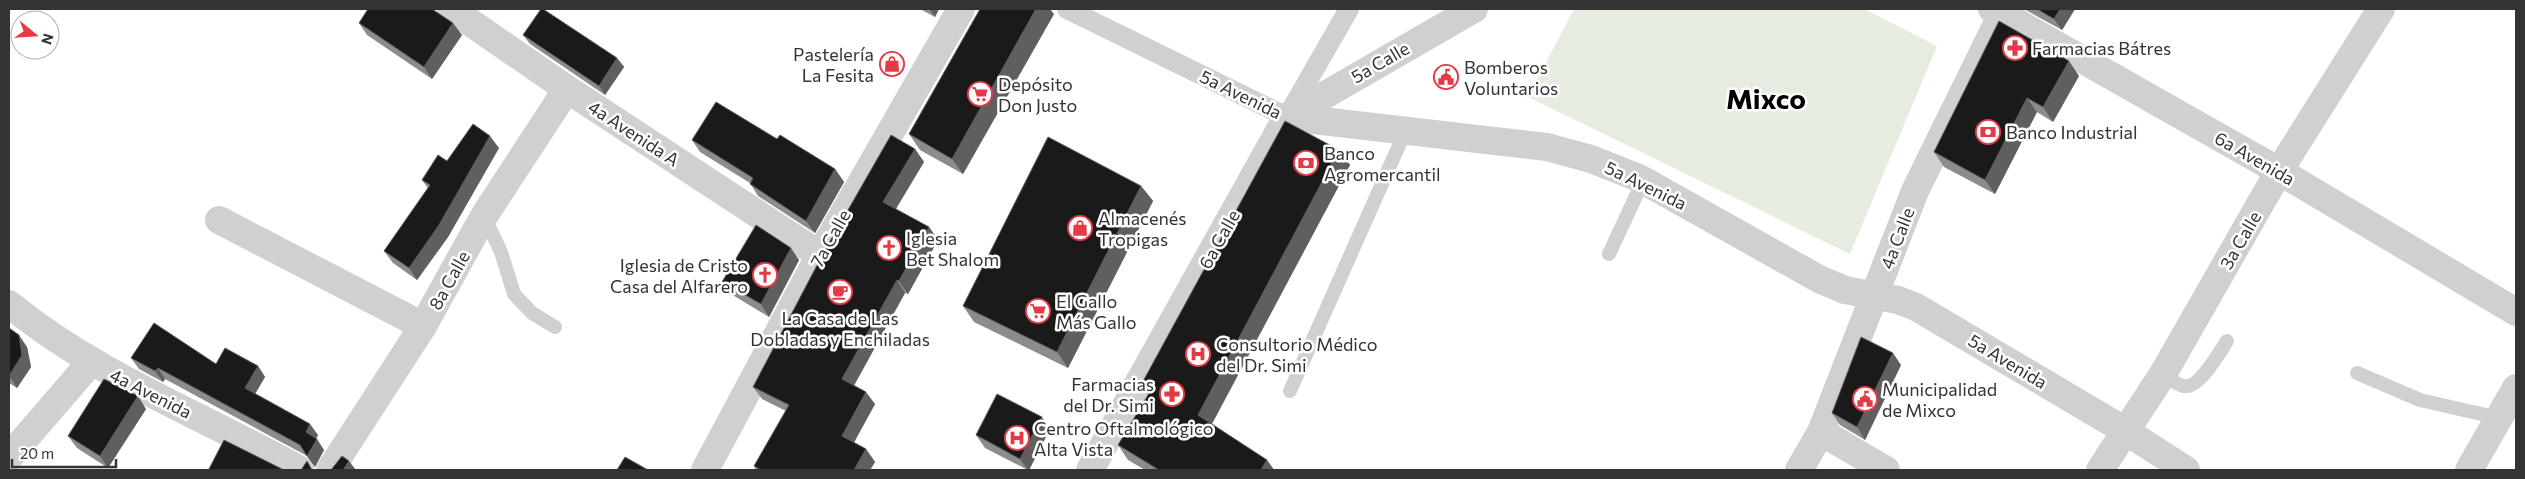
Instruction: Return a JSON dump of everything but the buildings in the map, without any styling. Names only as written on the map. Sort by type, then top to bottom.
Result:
[{"type":"street","name":"4a Avenida A","points":[[451,9],[567,89],[820,255]]},
{"type":"street","name":"7a Calle","points":[[706,470],[820,255],[961,9]]},
{"type":"street","name":"5a Avenida","points":[[1067,9],[1287,117],[1547,147],[1591,159],[1643,181],[1819,280],[1845,290],[1875,294],[1916,307],[2124,430],[2186,470]]},
{"type":"street","name":"6a Calle","points":[[1090,470],[1349,9]]},
{"type":"street","name":"5a Calle","points":[[1287,117],[1474,9]]},
{"type":"street","name":"3a Calle","points":[[2100,470],[2124,430],[2163,374],[2279,171],[2381,9]]},
{"type":"street","name":"6a Avenida","points":[[1999,10],[2279,171],[2516,312]]},
{"type":"street","name":"4a Calle","points":[[1799,470],[1821,432],[1915,191],[1999,10]]},
{"type":"street","name":"8a Calle","points":[[330,470],[423,326],[484,216],[567,89]]},
{"type":"street","points":[[219,220],[423,326]]},
{"type":"street","name":"4a Avenida","points":[[9,304],[35,325],[91,362],[171,405],[250,442],[300,470]]},
{"type":"street","points":[[9,457],[91,362]]},
{"type":"street","points":[[2469,470],[2516,388]]},
{"type":"street","points":[[1821,432],[1886,470]]},
{"type":"lane","points":[[1290,391],[1393,163],[1405,132]]},
{"type":"lane","points":[[1609,254],[1643,181]]},
{"type":"lane","points":[[484,216],[501,252],[514,294],[532,313],[555,327]]},
{"type":"lane","points":[[2163,374],[2183,386],[2191,386],[2198,381],[2227,341]]},
{"type":"lane","points":[[2357,373],[2420,400],[2499,418]]},
{"type":"shaded area","points":[[1574,9],[1864,9],[1937,46],[1850,254],[1528,97]]},
{"type":"place","name":"Farmacias Bátres","points":[[2015,48]]},
{"type":"place","name":"Pastelería La Fesita","points":[[892,64]]},
{"type":"place","name":"Bomberos Voluntarios","points":[[1446,77]]},
{"type":"place","name":"Depósito Don Justo","points":[[980,94]]},
{"type":"place","name":"Banco Industrial","points":[[1988,132]]},
{"type":"place","name":"Banco Agromercantil","points":[[1306,163]]},
{"type":"place","name":"Almacenés Tropigas","points":[[1080,228]]},
{"type":"place","name":"Iglesia Bet Shalom","points":[[889,248]]},
{"type":"place","name":"Iglesia de Cristo Casa del Alfarero","points":[[765,275]]},
{"type":"place","name":"La Casa de Las Dobladas y Enchiladas","points":[[840,292]]},
{"type":"place","name":"El Gallo Más Gallo","points":[[1038,311]]},
{"type":"place","name":"Consultorio Médico del Dr. Simi","points":[[1198,354]]},
{"type":"place","name":"Farmacias del Dr. Simi","points":[[1172,394]]},
{"type":"place","name":"Municipalidad de Mixco","points":[[1865,399]]},
{"type":"place","name":"Centro Oftalmológico Alta Vista","points":[[1017,438]]},
{"type":"district","name":"Mixco","points":[[1766,98]]}]
